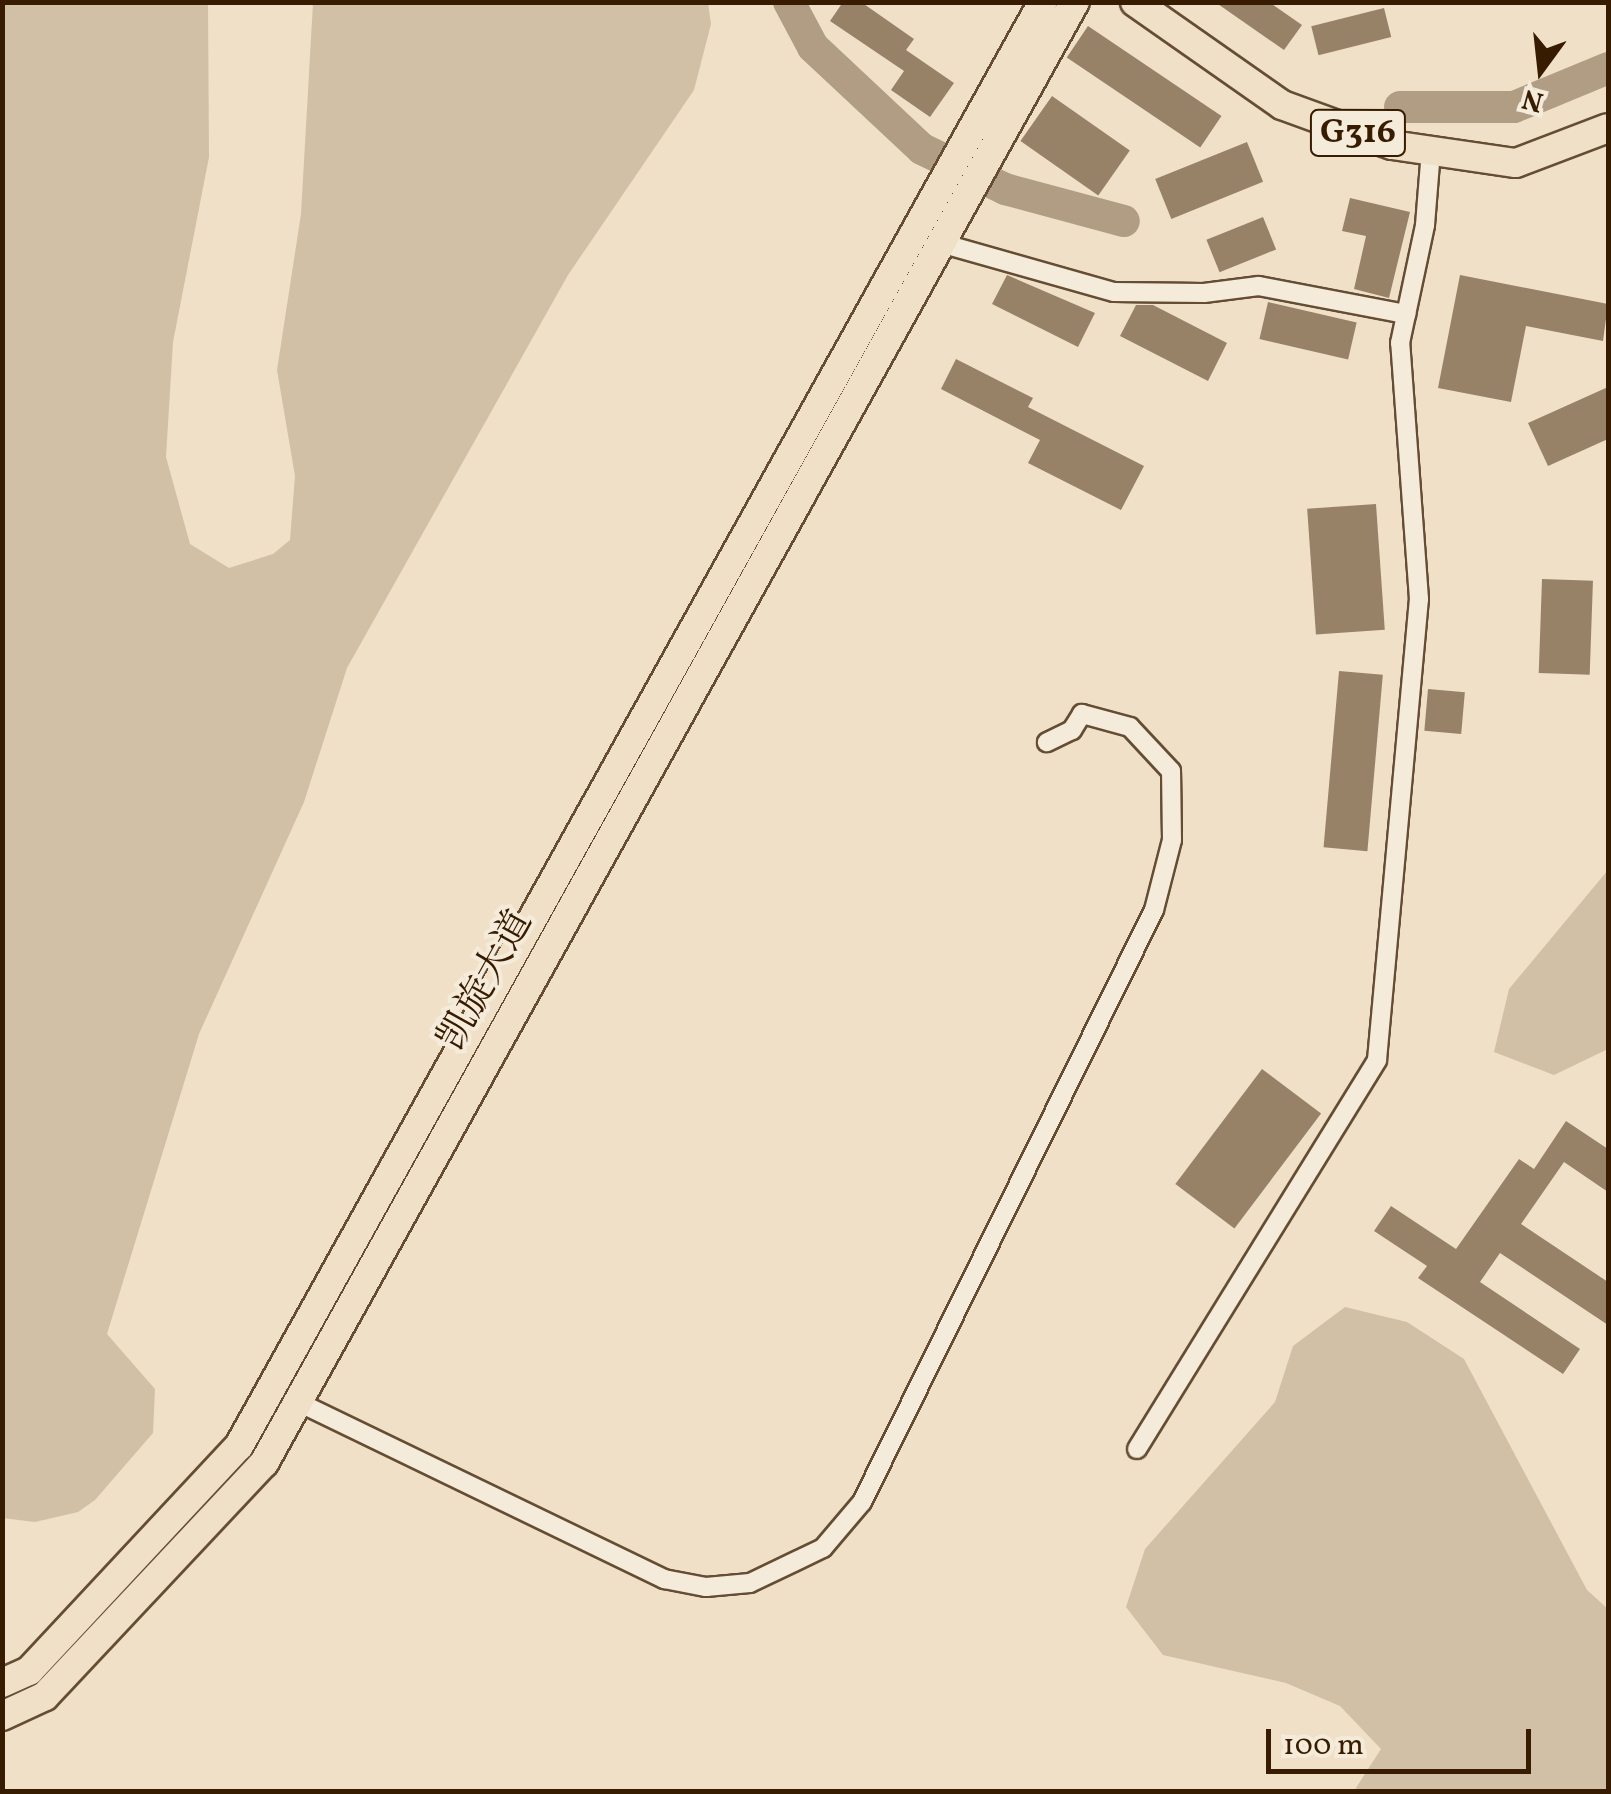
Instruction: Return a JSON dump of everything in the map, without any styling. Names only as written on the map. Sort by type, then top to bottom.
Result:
[{"type":"main road","points":[[943,210],[976,150],[1043,2]]},
{"type":"main road","points":[[976,150],[1075,2]]},
{"type":"main road","name":"G316","points":[[1134,2],[1282,105],[1392,145],[1516,163],[1608,128]]},
{"type":"main road","name":"凯旋大道","points":[[2,1716],[45,1696],[264,1463],[937,242],[943,210]]},
{"type":"main road","name":"凯旋大道","points":[[2,1683],[29,1671],[239,1446],[943,210]]},
{"type":"street","points":[[1137,1449],[1377,1060],[1418,599],[1400,343],[1425,225],[1431,150]]},
{"type":"street","points":[[937,242],[1114,292],[1204,294],[1259,286],[1406,314]]},
{"type":"street","points":[[298,1402],[664,1579],[706,1587],[750,1584],[823,1548],[862,1502],[1154,910],[1172,840],[1171,771],[1130,727],[1082,714],[1072,730],[1047,742]]},
{"type":"shaded area","points":[[3,2],[208,3],[209,157],[173,342],[166,457],[190,544],[229,568],[273,554],[290,540],[295,476],[277,370],[301,214],[313,3],[708,3],[711,24],[694,90],[568,275],[347,668],[304,802],[199,1034],[107,1334],[155,1389],[153,1433],[95,1500],[78,1512],[35,1522],[2,1518]]},
{"type":"shaded area","points":[[1608,870],[1608,1049],[1554,1075],[1494,1052],[1509,989]]},
{"type":"shaded area","points":[[1345,1307],[1407,1322],[1464,1359],[1587,1590],[1608,1609],[1608,1791],[1354,1791],[1381,1749],[1340,1706],[1286,1683],[1163,1655],[1126,1607],[1145,1549],[1275,1402],[1293,1346]]},
{"type":"building","points":[[843,2],[861,2],[914,39],[906,50],[954,83],[930,117],[891,90],[904,71],[830,21]]},
{"type":"building","points":[[1215,2],[1269,2],[1302,25],[1284,50]]},
{"type":"building","points":[[1384,8],[1391,37],[1318,55],[1311,26]]},
{"type":"building","points":[[1088,26],[1221,116],[1200,148],[1067,58]]},
{"type":"building","points":[[1052,96],[1130,150],[1098,196],[1020,141]]},
{"type":"building","points":[[1247,142],[1263,182],[1171,219],[1155,179]]},
{"type":"building","points":[[1350,198],[1410,212],[1389,298],[1354,289],[1366,236],[1342,231]]},
{"type":"building","points":[[1263,217],[1276,249],[1220,272],[1206,240]]},
{"type":"building","points":[[1007,275],[1095,313],[1078,347],[992,304]]},
{"type":"building","points":[[1460,275],[1608,304],[1603,341],[1526,326],[1511,402],[1438,388]]},
{"type":"building","points":[[1268,302],[1357,322],[1348,359],[1259,339]]},
{"type":"building","points":[[1136,305],[1153,305],[1227,343],[1208,381],[1120,336]]},
{"type":"building","points":[[956,359],[1033,398],[1028,407],[1144,466],[1121,510],[1028,463],[1040,440],[941,389]]},
{"type":"building","points":[[1608,387],[1608,439],[1548,466],[1528,423]]},
{"type":"building","points":[[1376,504],[1385,630],[1316,635],[1307,509]]},
{"type":"building","points":[[1542,579],[1593,581],[1590,675],[1539,673]]},
{"type":"building","points":[[1339,671],[1383,675],[1367,851],[1324,847]]},
{"type":"building","points":[[1428,689],[1465,692],[1461,734],[1424,731]]},
{"type":"building","points":[[1262,1069],[1321,1114],[1234,1229],[1175,1184]]},
{"type":"building","points":[[1566,1121],[1608,1149],[1608,1192],[1564,1162],[1521,1224],[1608,1282],[1608,1325],[1500,1253],[1480,1282],[1580,1349],[1563,1374],[1418,1278],[1427,1266],[1374,1231],[1391,1206],[1456,1249],[1519,1159],[1534,1169]]},
{"type":"waterway","points":[[789,2],[813,47],[922,149],[1005,189],[1124,221]]},
{"type":"waterway","points":[[1400,107],[1514,107],[1608,68]]}]
